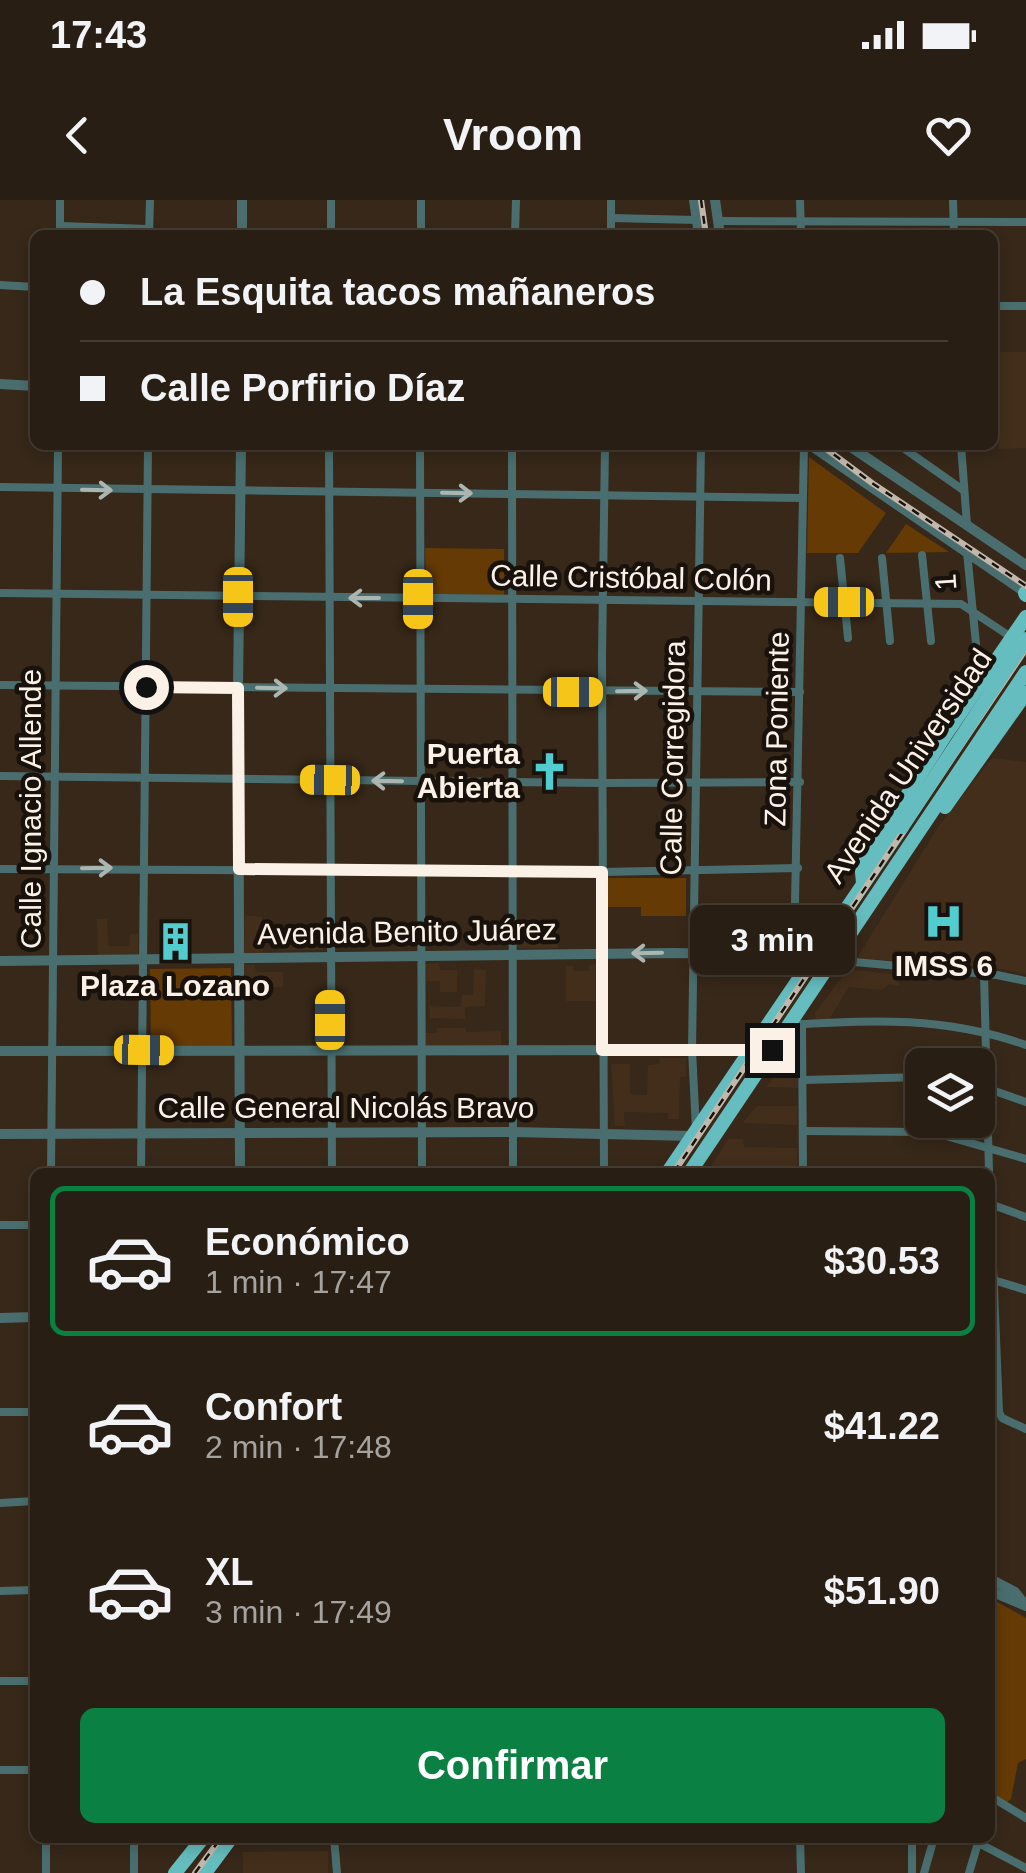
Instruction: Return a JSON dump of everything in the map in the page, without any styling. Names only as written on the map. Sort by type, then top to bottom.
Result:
[{"type":"highway","points":[[864,884],[866,860],[1014,642],[1026,617]]},
{"type":"highway","points":[[1014,642],[1012,646],[1026,648]]},
{"type":"highway","name":"Avenida Universidad","points":[[693,1168],[772,1050],[796,1024],[901,856],[908,831],[1014,642]]},
{"type":"highway","name":"Avenida Universidad","points":[[671,1168],[864,884],[1026,672]]},
{"type":"highway","points":[[901,856],[930,827],[1026,694]]},
{"type":"highway","points":[[175,1873],[199,1843]]},
{"type":"highway","points":[[204,1873],[227,1843]]},
{"type":"street","points":[[60,200],[60,230]]},
{"type":"street","points":[[149,230],[150,200]]},
{"type":"street","points":[[242,200],[242,230]]},
{"type":"street","points":[[331,200],[331,230]]},
{"type":"street","points":[[421,200],[421,230]]},
{"type":"street","points":[[515,230],[516,200]]},
{"type":"street","points":[[610,230],[611,200]]},
{"type":"street","points":[[694,200],[698,230]]},
{"type":"street","points":[[715,200],[719,230]]},
{"type":"street","points":[[800,200],[801,230]]},
{"type":"street","points":[[953,200],[954,230]]},
{"type":"street","points":[[611,218],[697,220]]},
{"type":"street","points":[[718,221],[1026,222]]},
{"type":"street","points":[[0,285],[30,288]]},
{"type":"street","points":[[998,306],[1026,306]]},
{"type":"street","points":[[0,384],[30,386]]},
{"type":"street","name":"Calle Ignacio Allende","points":[[51,1168],[58,450]]},
{"type":"street","points":[[140,1168],[148,450]]},
{"type":"street","points":[[240,450],[240,1168]]},
{"type":"street","points":[[329,450],[332,1168]]},
{"type":"street","points":[[420,450],[422,1168]]},
{"type":"street","points":[[512,450],[513,1168]]},
{"type":"street","points":[[604,1168],[605,450]]},
{"type":"street","name":"Calle Corregidora","points":[[695,1134],[695,692],[701,450]]},
{"type":"street","name":"Zona Poniente","points":[[794,954],[802,498],[807,450]]},
{"type":"street","points":[[814,450],[1026,594]]},
{"type":"street","points":[[855,450],[1026,565]]},
{"type":"street","points":[[910,450],[963,490]]},
{"type":"street","points":[[961,450],[967,526]]},
{"type":"street","points":[[0,487],[802,498]]},
{"type":"street","name":"1","points":[[967,552],[976,644]]},
{"type":"street","points":[[922,555],[931,641]]},
{"type":"street","points":[[840,558],[848,638]]},
{"type":"street","points":[[882,558],[890,641]]},
{"type":"street","name":"Calle Cristóbal Colón","points":[[0,594],[961,604],[1014,642]]},
{"type":"street","points":[[0,685],[800,692]]},
{"type":"street","points":[[0,776],[800,782]]},
{"type":"street","points":[[0,868],[511,872],[798,868]]},
{"type":"street","name":"Avenida Benito Juárez","points":[[0,961],[814,955]]},
{"type":"street","points":[[833,960],[984,974],[1026,982]]},
{"type":"street","points":[[983,1048],[984,974]]},
{"type":"street","points":[[803,1168],[803,1080],[796,1024],[926,1022],[984,1030],[1026,1045]]},
{"type":"street","points":[[0,1051],[772,1050]]},
{"type":"street","points":[[803,1080],[905,1077]]},
{"type":"street","points":[[995,1091],[1026,1102]]},
{"type":"street","points":[[803,1131],[932,1132],[1026,1159]]},
{"type":"street","name":"Calle General Nicolás Bravo","points":[[0,1134],[695,1134]]},
{"type":"street","points":[[987,1138],[989,1168]]},
{"type":"street","points":[[995,1206],[1026,1216]]},
{"type":"street","points":[[0,1226],[30,1226]]},
{"type":"street","points":[[995,1280],[1026,1290]]},
{"type":"street","points":[[0,1318],[30,1318]]},
{"type":"street","points":[[995,1336],[999,1412],[1002,1418],[1026,1429]]},
{"type":"street","points":[[0,1412],[30,1412]]},
{"type":"street","points":[[0,1503],[30,1501]]},
{"type":"street","points":[[995,1581],[1015,1592],[1026,1606]]},
{"type":"street","points":[[0,1591],[30,1590]]},
{"type":"street","points":[[995,1593],[1026,1606]]},
{"type":"street","points":[[0,1681],[30,1681]]},
{"type":"street","points":[[0,1770],[30,1770]]},
{"type":"street","points":[[995,1799],[1026,1818]]},
{"type":"street","points":[[46,1843],[46,1873]]},
{"type":"street","points":[[134,1843],[134,1873]]},
{"type":"street","points":[[334,1843],[337,1873]]},
{"type":"street","points":[[800,1843],[800,1873]]},
{"type":"street","points":[[912,1843],[912,1873]]},
{"type":"street","points":[[924,1873],[933,1843]]},
{"type":"street","points":[[969,1873],[978,1843]]},
{"type":"street","points":[[980,1843],[1026,1868]]},
{"type":"shaded area","points":[[998,352],[1026,352],[1026,448],[999,449]]},
{"type":"shaded area","points":[[809,457],[886,513],[858,553],[807,553]]},
{"type":"shaded area","points":[[906,524],[949,552],[886,553]]},
{"type":"shaded area","points":[[425,548],[504,549],[504,595],[426,594]]},
{"type":"shaded area","points":[[992,758],[1026,762],[1026,974],[857,958],[938,827]]},
{"type":"shaded area","points":[[608,878],[686,878],[686,916],[641,916],[641,907],[608,907]]},
{"type":"shaded area","points":[[245,915],[262,917],[263,955],[245,955]]},
{"type":"shaded area","points":[[97,919],[107,919],[109,946],[129,946],[130,934],[138,934],[138,957],[98,957]]},
{"type":"shaded area","points":[[516,927],[558,929],[558,948],[519,948],[515,945]]},
{"type":"shaded area","points":[[323,932],[323,950],[281,950],[281,933]]},
{"type":"shaded area","points":[[439,963],[440,970],[457,970],[457,992],[440,992],[440,981],[426,981],[425,964]]},
{"type":"shaded area","points":[[596,964],[597,1001],[566,1001],[566,966],[573,966],[574,971],[589,971],[589,965]]},
{"type":"shaded area","points":[[245,965],[255,965],[256,972],[283,972],[283,987],[245,988]]},
{"type":"shaded area","points":[[231,968],[232,1046],[151,1046],[150,969]]},
{"type":"shaded area","points":[[474,969],[486,970],[485,1006],[465,1007],[465,1019],[430,1018],[429,1006],[461,1007],[462,995],[473,995]]},
{"type":"shaded area","points":[[848,969],[899,975],[899,986],[889,984],[882,990],[849,987],[828,1021],[817,1021],[814,1014]]},
{"type":"shaded area","points":[[437,1028],[501,1031],[501,1046],[442,1045],[426,1049],[426,1033],[436,1033]]},
{"type":"shaded area","points":[[797,1034],[798,1088],[766,1087],[787,1061],[779,1059]]},
{"type":"shaded area","points":[[660,1058],[686,1058],[686,1077],[680,1077],[679,1119],[668,1119],[668,1113],[624,1112],[625,1126],[615,1126],[611,1064],[630,1064],[630,1094],[647,1095],[648,1065],[659,1064]]},
{"type":"shaded area","points":[[757,1106],[797,1106],[797,1125],[742,1123]]},
{"type":"shaded area","points":[[728,1139],[743,1139],[744,1147],[797,1148],[798,1168],[710,1168]]},
{"type":"shaded area","points":[[995,1601],[1026,1618],[1026,1759],[1018,1763],[1011,1799],[1006,1803],[995,1795]]},
{"type":"shaded area","points":[[328,1851],[328,1873],[243,1873],[243,1852]]},
{"type":"railway","points":[[701,200],[705,230]]},
{"type":"railway","points":[[828,450],[1026,586]]},
{"type":"railway","points":[[677,1168],[1026,649]]},
{"type":"railway","points":[[195,1873],[217,1843]]},
{"type":"place","name":"Puerta Abierta","points":[[550,771]]},
{"type":"place","name":"IMSS 6","points":[[944,922]]},
{"type":"place","name":"Plaza Lozano","points":[[175,942]]},
{"type":"route","points":[[146,687],[238,688],[239,869],[602,872],[602,1050],[772,1050]]}]
